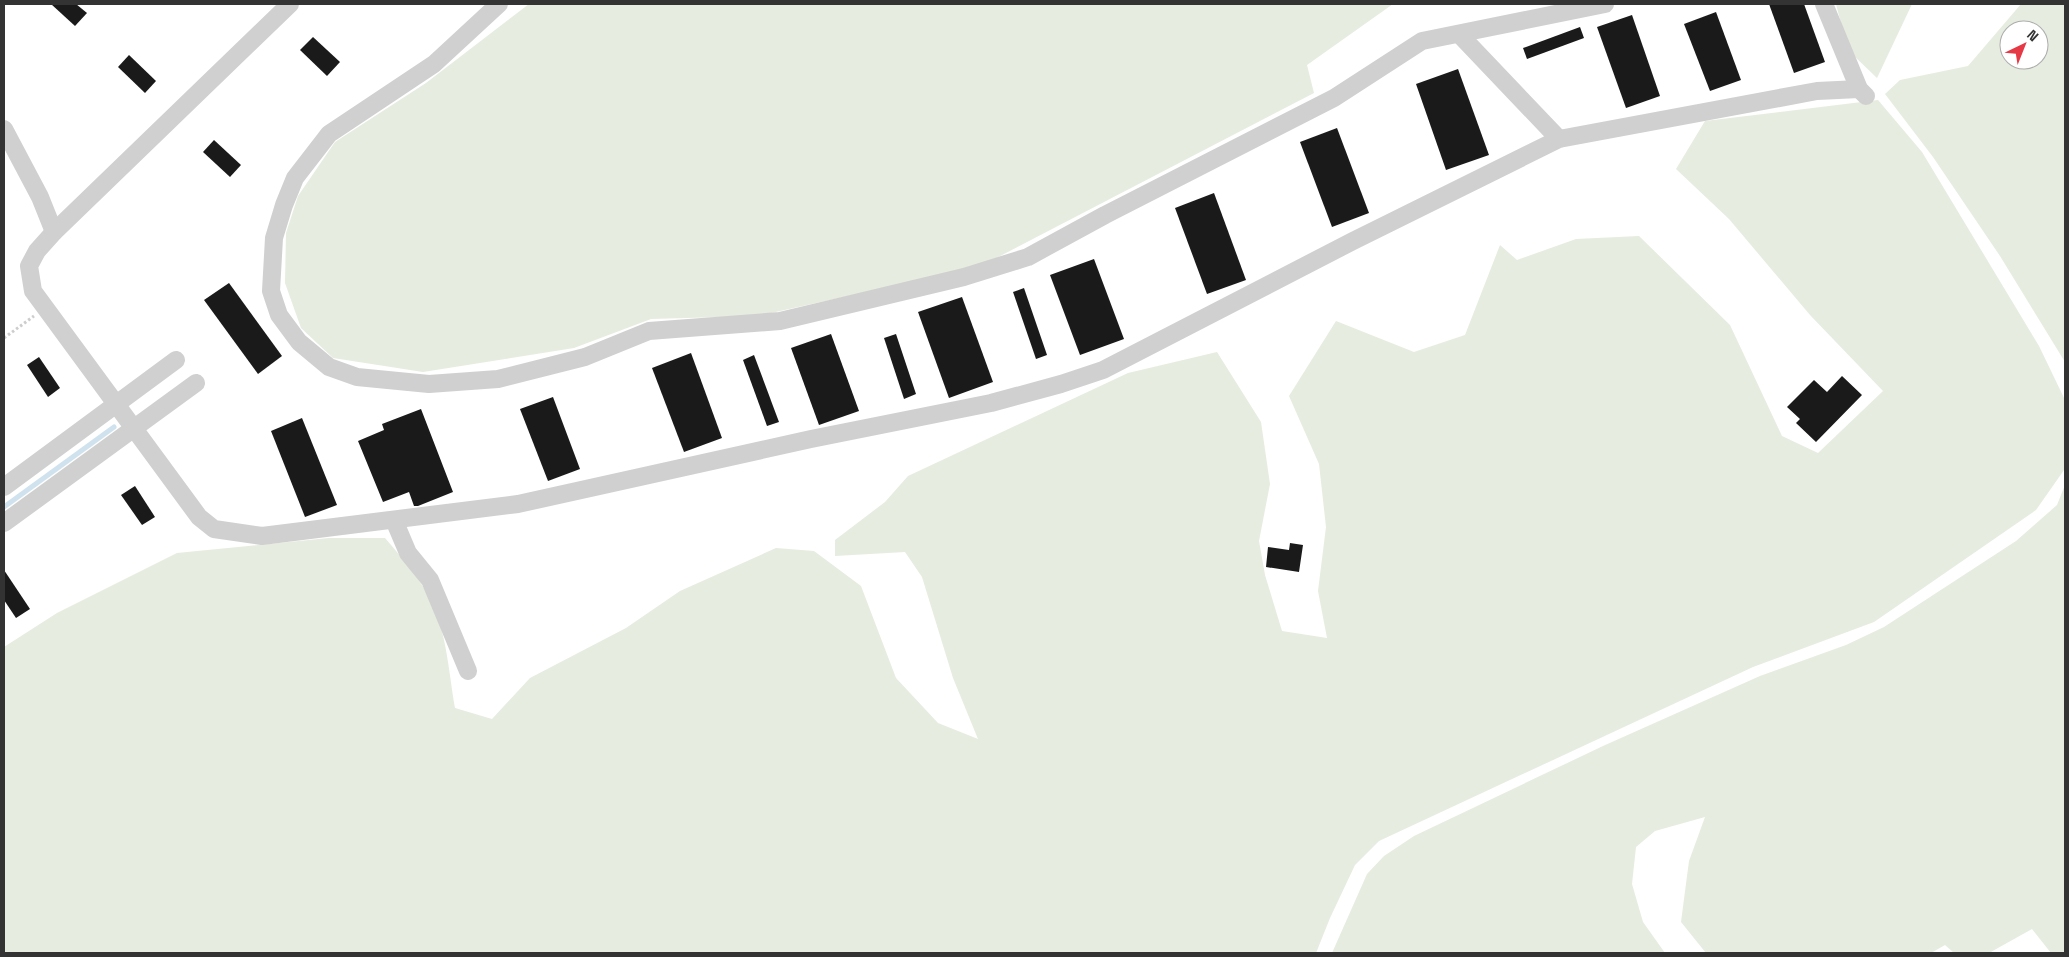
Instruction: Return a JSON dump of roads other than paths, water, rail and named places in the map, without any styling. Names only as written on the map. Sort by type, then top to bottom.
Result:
[{"type":"street","points":[[290,4],[54,232],[37,251],[29,266],[33,291],[199,517],[214,529],[262,536],[518,504],[811,439],[991,403],[1061,384],[1103,370],[1353,241],[1560,139],[1817,91],[1863,93],[1824,4]]},
{"type":"street","points":[[500,4],[434,64],[329,134],[295,178],[274,238],[271,291],[279,315],[299,342],[329,368],[357,377],[429,384],[498,379],[585,358],[649,331],[780,320],[964,278],[1028,257],[1105,215],[1334,98],[1422,41],[1460,35],[1605,4]]},
{"type":"street","points":[[1460,35],[1560,139]]},
{"type":"street","points":[[4,129],[40,198],[54,232]]},
{"type":"street","points":[[4,487],[176,360]]},
{"type":"street","points":[[4,523],[196,383]]},
{"type":"street","points":[[394,520],[408,553],[430,580],[468,670]]},
{"type":"waterway","points":[[4,507],[114,427]]}]
